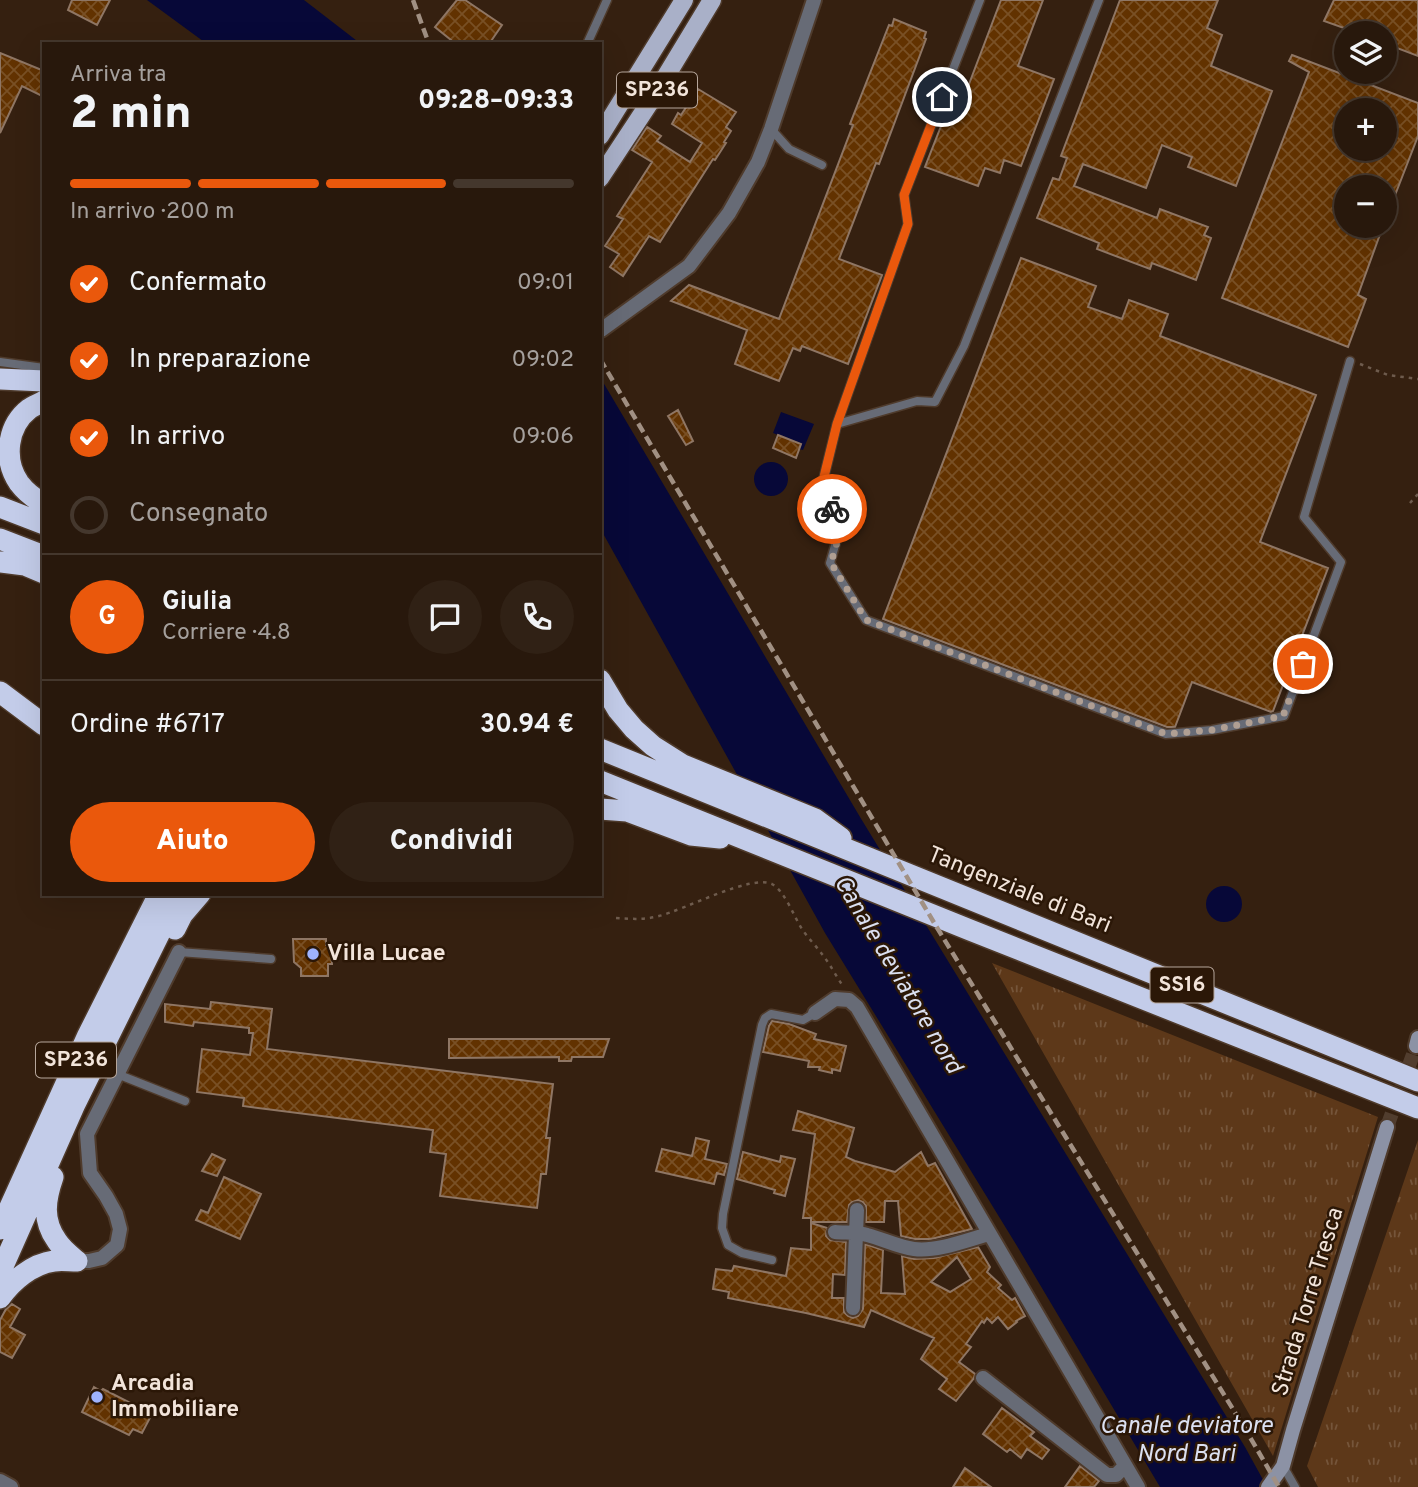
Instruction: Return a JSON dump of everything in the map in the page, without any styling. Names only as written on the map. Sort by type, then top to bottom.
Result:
[{"type":"highway","points":[[0,379],[42,382]]},
{"type":"highway","points":[[42,402],[29,409],[15,425],[9,444],[9,462],[19,483],[42,503]]},
{"type":"highway","points":[[0,507],[42,523]]},
{"type":"highway","points":[[0,539],[42,555]]},
{"type":"highway","points":[[0,562],[25,565],[42,572]]},
{"type":"highway","points":[[602,683],[618,710],[653,746],[739,797]]},
{"type":"highway","points":[[0,692],[42,724]]},
{"type":"highway","points":[[602,750],[739,797]]},
{"type":"highway","name":"SS16","points":[[602,783],[1418,1108]]},
{"type":"highway","name":"Tangenziale di Bari","points":[[739,797],[815,819],[863,855],[1418,1081]]},
{"type":"highway","points":[[602,808],[627,811],[691,835],[748,841]]},
{"type":"highway","points":[[77,1261],[57,1242],[45,1210],[51,1182],[67,1140],[69,1096],[83,1017],[143,896]]},
{"type":"highway","name":"SP236","points":[[0,1273],[69,1096],[87,1037],[158,896]]},
{"type":"highway","name":"SP236","points":[[0,1229],[69,1096],[92,1069],[178,896]]},
{"type":"highway","points":[[92,1069],[119,1039],[182,915],[198,896]]},
{"type":"highway","points":[[0,1298],[9,1286],[32,1269],[52,1261],[77,1261]]},
{"type":"main road","name":"SP236","points":[[602,133],[684,0]]},
{"type":"main road","name":"SP236","points":[[602,175],[712,0]]},
{"type":"street","points":[[602,329],[689,266],[729,213],[758,162],[814,0]]},
{"type":"street","points":[[77,1261],[102,1258],[117,1245],[120,1229],[116,1214],[90,1173],[88,1134],[179,952]]},
{"type":"street","points":[[815,1013],[835,999],[849,1000],[857,1007],[1138,1487]]},
{"type":"street","name":"Strada Torre Tresca","points":[[1268,1487],[1283,1466],[1387,1127]]},
{"type":"street","points":[[853,1308],[857,1210]]},
{"type":"street","points":[[835,1232],[863,1234],[915,1249],[934,1248],[989,1234]]},
{"type":"street","points":[[983,1378],[1107,1475],[1116,1475],[1125,1466]]},
{"type":"street","points":[[0,1481],[11,1487]]},
{"type":"lane","points":[[588,42],[607,0]]},
{"type":"lane","points":[[980,0],[904,195],[908,224],[837,424],[822,485],[841,528],[831,563],[866,620],[1166,734],[1212,730],[1283,716],[1341,562],[1304,517],[1350,361]]},
{"type":"lane","points":[[837,424],[917,401],[935,402],[964,346],[1099,0]]},
{"type":"lane","points":[[771,129],[789,149],[822,165]]},
{"type":"lane","points":[[0,362],[42,368]]},
{"type":"lane","points":[[179,952],[271,958]]},
{"type":"lane","points":[[772,1259],[742,1253],[728,1245],[722,1228],[723,1214],[761,1025],[771,1014],[803,1020],[815,1013]]},
{"type":"lane","points":[[117,1074],[185,1101]]},
{"type":"lane","points":[[1283,1466],[1295,1487]]},
{"type":"path","points":[[1350,361],[1388,375],[1418,379]]},
{"type":"path","points":[[1410,503],[1418,494]]},
{"type":"path","points":[[616,918],[642,920],[662,916],[723,892],[761,882],[771,883],[779,890],[824,957],[849,1000]]},
{"type":"green space","points":[[992,963],[1378,1117],[1273,1456]]},
{"type":"green space","points":[[1418,1140],[1418,1487],[1318,1487],[1307,1466]]},
{"type":"water","points":[[147,0],[304,0],[358,42],[204,42]]},
{"type":"water","name":"Canale deviatore Nord Bari","points":[[602,380],[860,817],[1267,1487],[1160,1487],[1017,1246],[825,933],[602,532]]},
{"type":"water","points":[[781,412],[814,424],[803,450],[799,449],[801,444],[773,433]]},
{"type":"water","points":[[771,462],[783,467],[788,479],[783,491],[771,496],[759,491],[754,479],[759,467]]},
{"type":"water","points":[[1224,886],[1236,892],[1242,904],[1236,916],[1224,922],[1212,916],[1206,904],[1212,892]]},
{"type":"building","points":[[72,0],[110,0],[97,25],[68,10]]},
{"type":"building","points":[[457,0],[465,0],[502,25],[490,42],[454,42],[435,27]]},
{"type":"building","points":[[1001,0],[1043,0],[1018,66],[1054,79],[1021,166],[1004,160],[1000,173],[985,168],[978,186],[925,167],[956,88],[966,92]]},
{"type":"building","points":[[1120,0],[1218,0],[1207,28],[1222,35],[1211,66],[1272,91],[1236,186],[1188,167],[1192,157],[1162,145],[1146,188],[1083,164],[1074,186],[1157,218],[1160,209],[1208,227],[1204,235],[1211,238],[1196,280],[1152,263],[1150,269],[1097,249],[1099,243],[1037,218],[1053,178],[1059,180],[1067,158],[1061,156]]},
{"type":"building","points":[[1334,0],[1418,0],[1418,56],[1397,48],[1397,21],[1334,21],[1334,25],[1324,21]]},
{"type":"building","points":[[894,19],[926,32],[926,39],[879,164],[876,163],[839,259],[882,275],[848,364],[802,346],[800,351],[793,348],[779,381],[735,364],[747,330],[671,301],[689,285],[779,319],[853,125],[850,124],[889,25],[892,26]]},
{"type":"building","points":[[0,53],[42,70],[42,96],[22,86],[0,133]]},
{"type":"building","points":[[1292,55],[1334,71],[1334,84],[1368,84],[1418,103],[1418,136],[1397,190],[1397,175],[1334,175],[1334,238],[1379,238],[1358,295],[1366,299],[1348,347],[1222,298],[1309,72],[1289,61]]},
{"type":"building","points":[[698,89],[736,112],[726,127],[731,131],[724,142],[726,143],[660,242],[649,236],[623,276],[610,267],[619,254],[605,246],[623,219],[617,216],[652,162],[632,150],[647,127],[661,136],[657,141],[690,162],[702,143],[672,124]]},
{"type":"building","points":[[1021,258],[1096,286],[1088,307],[1122,319],[1129,300],[1168,314],[1160,336],[1316,395],[1260,542],[1328,568],[1273,711],[1192,682],[1175,727],[1167,727],[883,619]]},
{"type":"building","points":[[678,410],[693,441],[686,445],[668,416]]},
{"type":"building","points":[[778,435],[801,444],[796,458],[773,448]]},
{"type":"building","name":"Villa Lucae","points":[[293,939],[326,939],[326,945],[331,945],[332,964],[328,964],[328,976],[301,976],[301,968],[294,962]]},
{"type":"building","points":[[211,1002],[272,1009],[267,1049],[553,1084],[546,1138],[550,1138],[546,1174],[541,1174],[537,1208],[440,1196],[446,1154],[430,1152],[433,1130],[243,1106],[244,1098],[197,1092],[202,1049],[250,1055],[253,1033],[249,1033],[249,1028],[165,1022],[165,1004],[210,1009]]},
{"type":"building","points":[[772,1021],[816,1034],[814,1039],[846,1046],[840,1071],[832,1069],[832,1073],[819,1070],[820,1067],[808,1067],[809,1061],[763,1052]]},
{"type":"building","points":[[449,1039],[609,1039],[603,1057],[572,1057],[571,1061],[559,1061],[559,1057],[449,1058]]},
{"type":"building","points":[[798,1111],[854,1128],[846,1157],[855,1161],[895,1172],[921,1152],[928,1166],[935,1163],[972,1229],[931,1239],[901,1236],[898,1201],[885,1201],[884,1222],[866,1222],[866,1206],[858,1200],[849,1205],[847,1222],[811,1222],[811,1218],[803,1218],[815,1134],[793,1130]]},
{"type":"building","points":[[696,1138],[709,1141],[705,1159],[727,1164],[724,1175],[717,1173],[714,1184],[656,1171],[662,1149],[692,1156]]},
{"type":"building","points":[[743,1152],[780,1162],[781,1156],[795,1159],[785,1196],[774,1193],[775,1190],[737,1179]]},
{"type":"building","points":[[212,1154],[225,1160],[217,1176],[202,1171]]},
{"type":"building","points":[[224,1177],[261,1194],[240,1239],[196,1220],[201,1210],[208,1213]]},
{"type":"building","points":[[811,1223],[827,1228],[826,1236],[830,1240],[846,1242],[845,1275],[833,1274],[832,1298],[844,1298],[844,1312],[853,1318],[863,1309],[865,1244],[883,1250],[881,1293],[905,1294],[902,1256],[914,1259],[934,1258],[978,1247],[990,1267],[987,1272],[1001,1285],[998,1288],[1012,1300],[1015,1298],[1025,1316],[1008,1329],[998,1317],[992,1323],[987,1318],[984,1323],[982,1321],[966,1344],[971,1347],[959,1362],[975,1374],[974,1378],[956,1401],[939,1389],[947,1379],[921,1359],[934,1338],[871,1310],[864,1327],[728,1298],[729,1292],[713,1289],[716,1269],[732,1271],[734,1266],[786,1276],[791,1248],[811,1250]],"holes":[[[957,1257],[971,1279],[950,1292],[931,1282]]]},
{"type":"building","points":[[12,1304],[20,1309],[10,1327],[25,1335],[12,1358],[0,1352],[0,1320]]},
{"type":"building","points":[[94,1387],[152,1414],[142,1433],[133,1429],[129,1435],[82,1412]]},
{"type":"building","points":[[1002,1408],[1034,1432],[1030,1436],[1049,1450],[1042,1459],[1027,1449],[1021,1458],[1010,1449],[1007,1452],[983,1434]]},
{"type":"building","points":[[1080,1466],[1099,1481],[1094,1487],[1065,1487]]},
{"type":"building","points":[[965,1468],[991,1487],[953,1487]]},
{"type":"tunnel","points":[[1387,1127],[1416,1046]]},
{"type":"railway","points":[[413,0],[428,42]]},
{"type":"railway","points":[[602,362],[936,926],[1279,1487]]},
{"type":"way so far","points":[[832,509],[841,528],[831,563],[866,620],[1166,734],[1212,730],[1283,716],[1303,664]]},
{"type":"place","name":"Villa Lucae","points":[[313,954]]},
{"type":"place","name":"Arcadia Immobiliare","points":[[97,1397]]},
{"type":"route","points":[[832,509],[822,485],[837,424],[908,224],[904,195],[942,97]]},
{"type":"water label","name":"Canale deviatore nord","points":[[897,975]]}]
